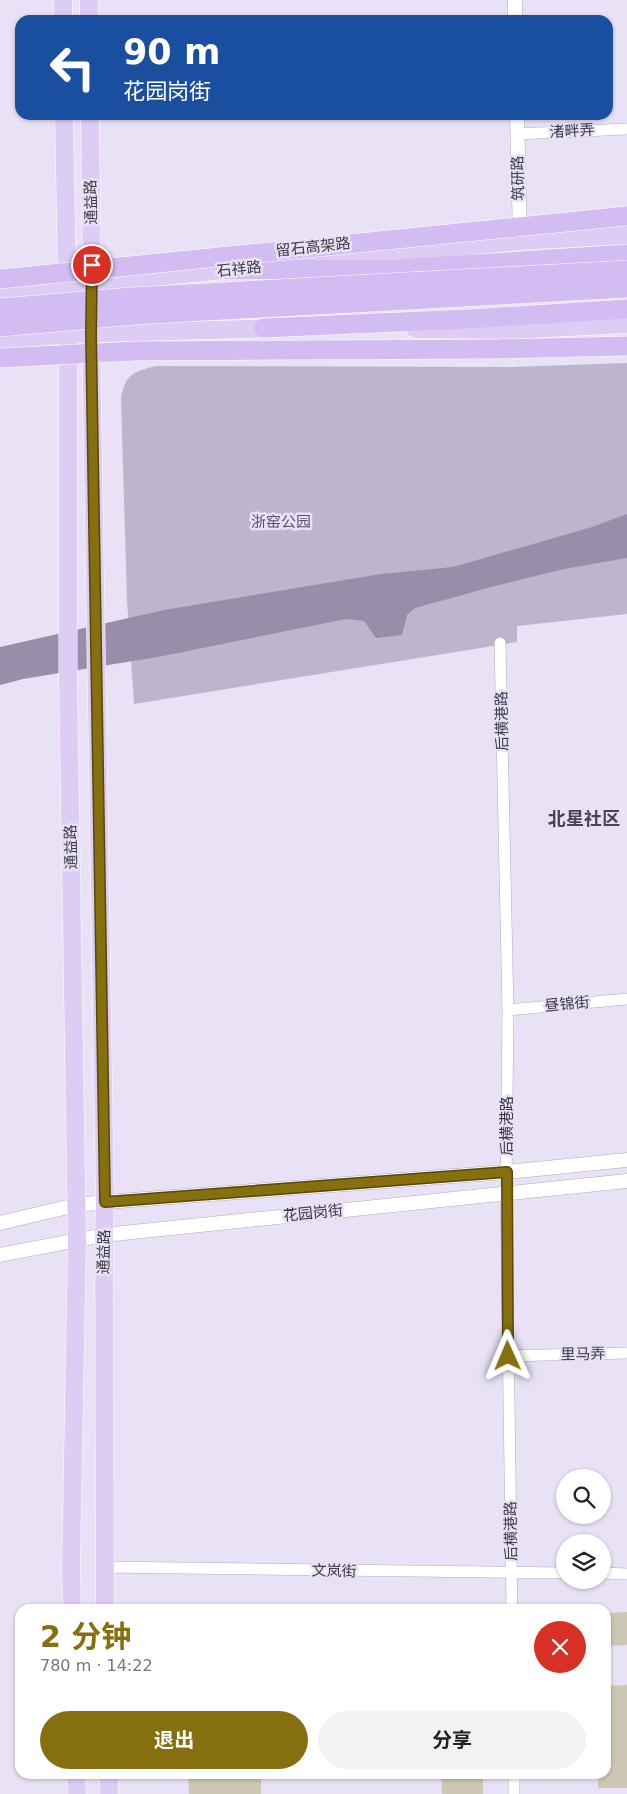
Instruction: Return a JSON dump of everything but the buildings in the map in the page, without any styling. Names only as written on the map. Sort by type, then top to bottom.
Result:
[{"type":"highway","name":"留石高架路","points":[[0,279],[627,216]]},
{"type":"highway","points":[[229,270],[398,269],[627,254]]},
{"type":"highway","points":[[0,308],[131,297],[627,270]]},
{"type":"highway","points":[[0,327],[145,315],[627,288]]},
{"type":"highway","points":[[264,328],[467,319],[627,309]]},
{"type":"highway","points":[[0,358],[135,350],[493,349],[627,346]]},
{"type":"main road","points":[[63,0],[63,15]]},
{"type":"main road","name":"通益路","points":[[64,120],[68,334],[68,680],[77,1240],[72,1604]]},
{"type":"main road","name":"通益路","points":[[90,120],[91,334],[105,1202],[105,1604]]},
{"type":"main road","name":"石祥路","points":[[0,293],[520,241],[627,235]]},
{"type":"main road","points":[[0,341],[68,334],[264,328],[513,330],[627,324]]},
{"type":"main road","points":[[76,1779],[77,1794]]},
{"type":"main road","points":[[109,1779],[110,1794]]},
{"type":"street","points":[[515,0],[515,15]]},
{"type":"street","name":"筑研路","points":[[517,120],[520,241]]},
{"type":"street","name":"渚畔弄","points":[[517,134],[627,128]]},
{"type":"street","name":"后横港路","points":[[500,643],[508,1010],[506,1192],[512,1604]]},
{"type":"street","name":"昼锦街","points":[[508,1010],[627,999]]},
{"type":"street","name":"花园岗街","points":[[0,1222],[76,1205],[105,1202],[507,1172],[627,1160]]},
{"type":"street","name":"花园岗街","points":[[0,1255],[104,1235],[627,1181]]},
{"type":"street","name":"里马弄","points":[[508,1356],[627,1353]]},
{"type":"street","name":"文岚街","points":[[104,1567],[556,1573]]},
{"type":"street","points":[[611,1573],[627,1574]]},
{"type":"street","points":[[514,1779],[514,1794]]},
{"type":"green space","name":"浙窑公园","points":[[627,363],[627,614],[517,626],[517,642],[134,704],[127,600],[121,399],[125,384],[131,375],[156,366],[512,367]]},
{"type":"shaded area","points":[[627,514],[627,558],[564,569],[415,608],[407,615],[402,635],[376,638],[364,621],[346,619],[163,656],[23,679],[0,685],[0,647],[164,610],[381,574],[453,567],[592,527]]},
{"type":"district","name":"北星社区","points":[[584,818]]},
{"type":"route","points":[[92,265],[91,334],[105,1202],[507,1172],[508,1356]]}]
